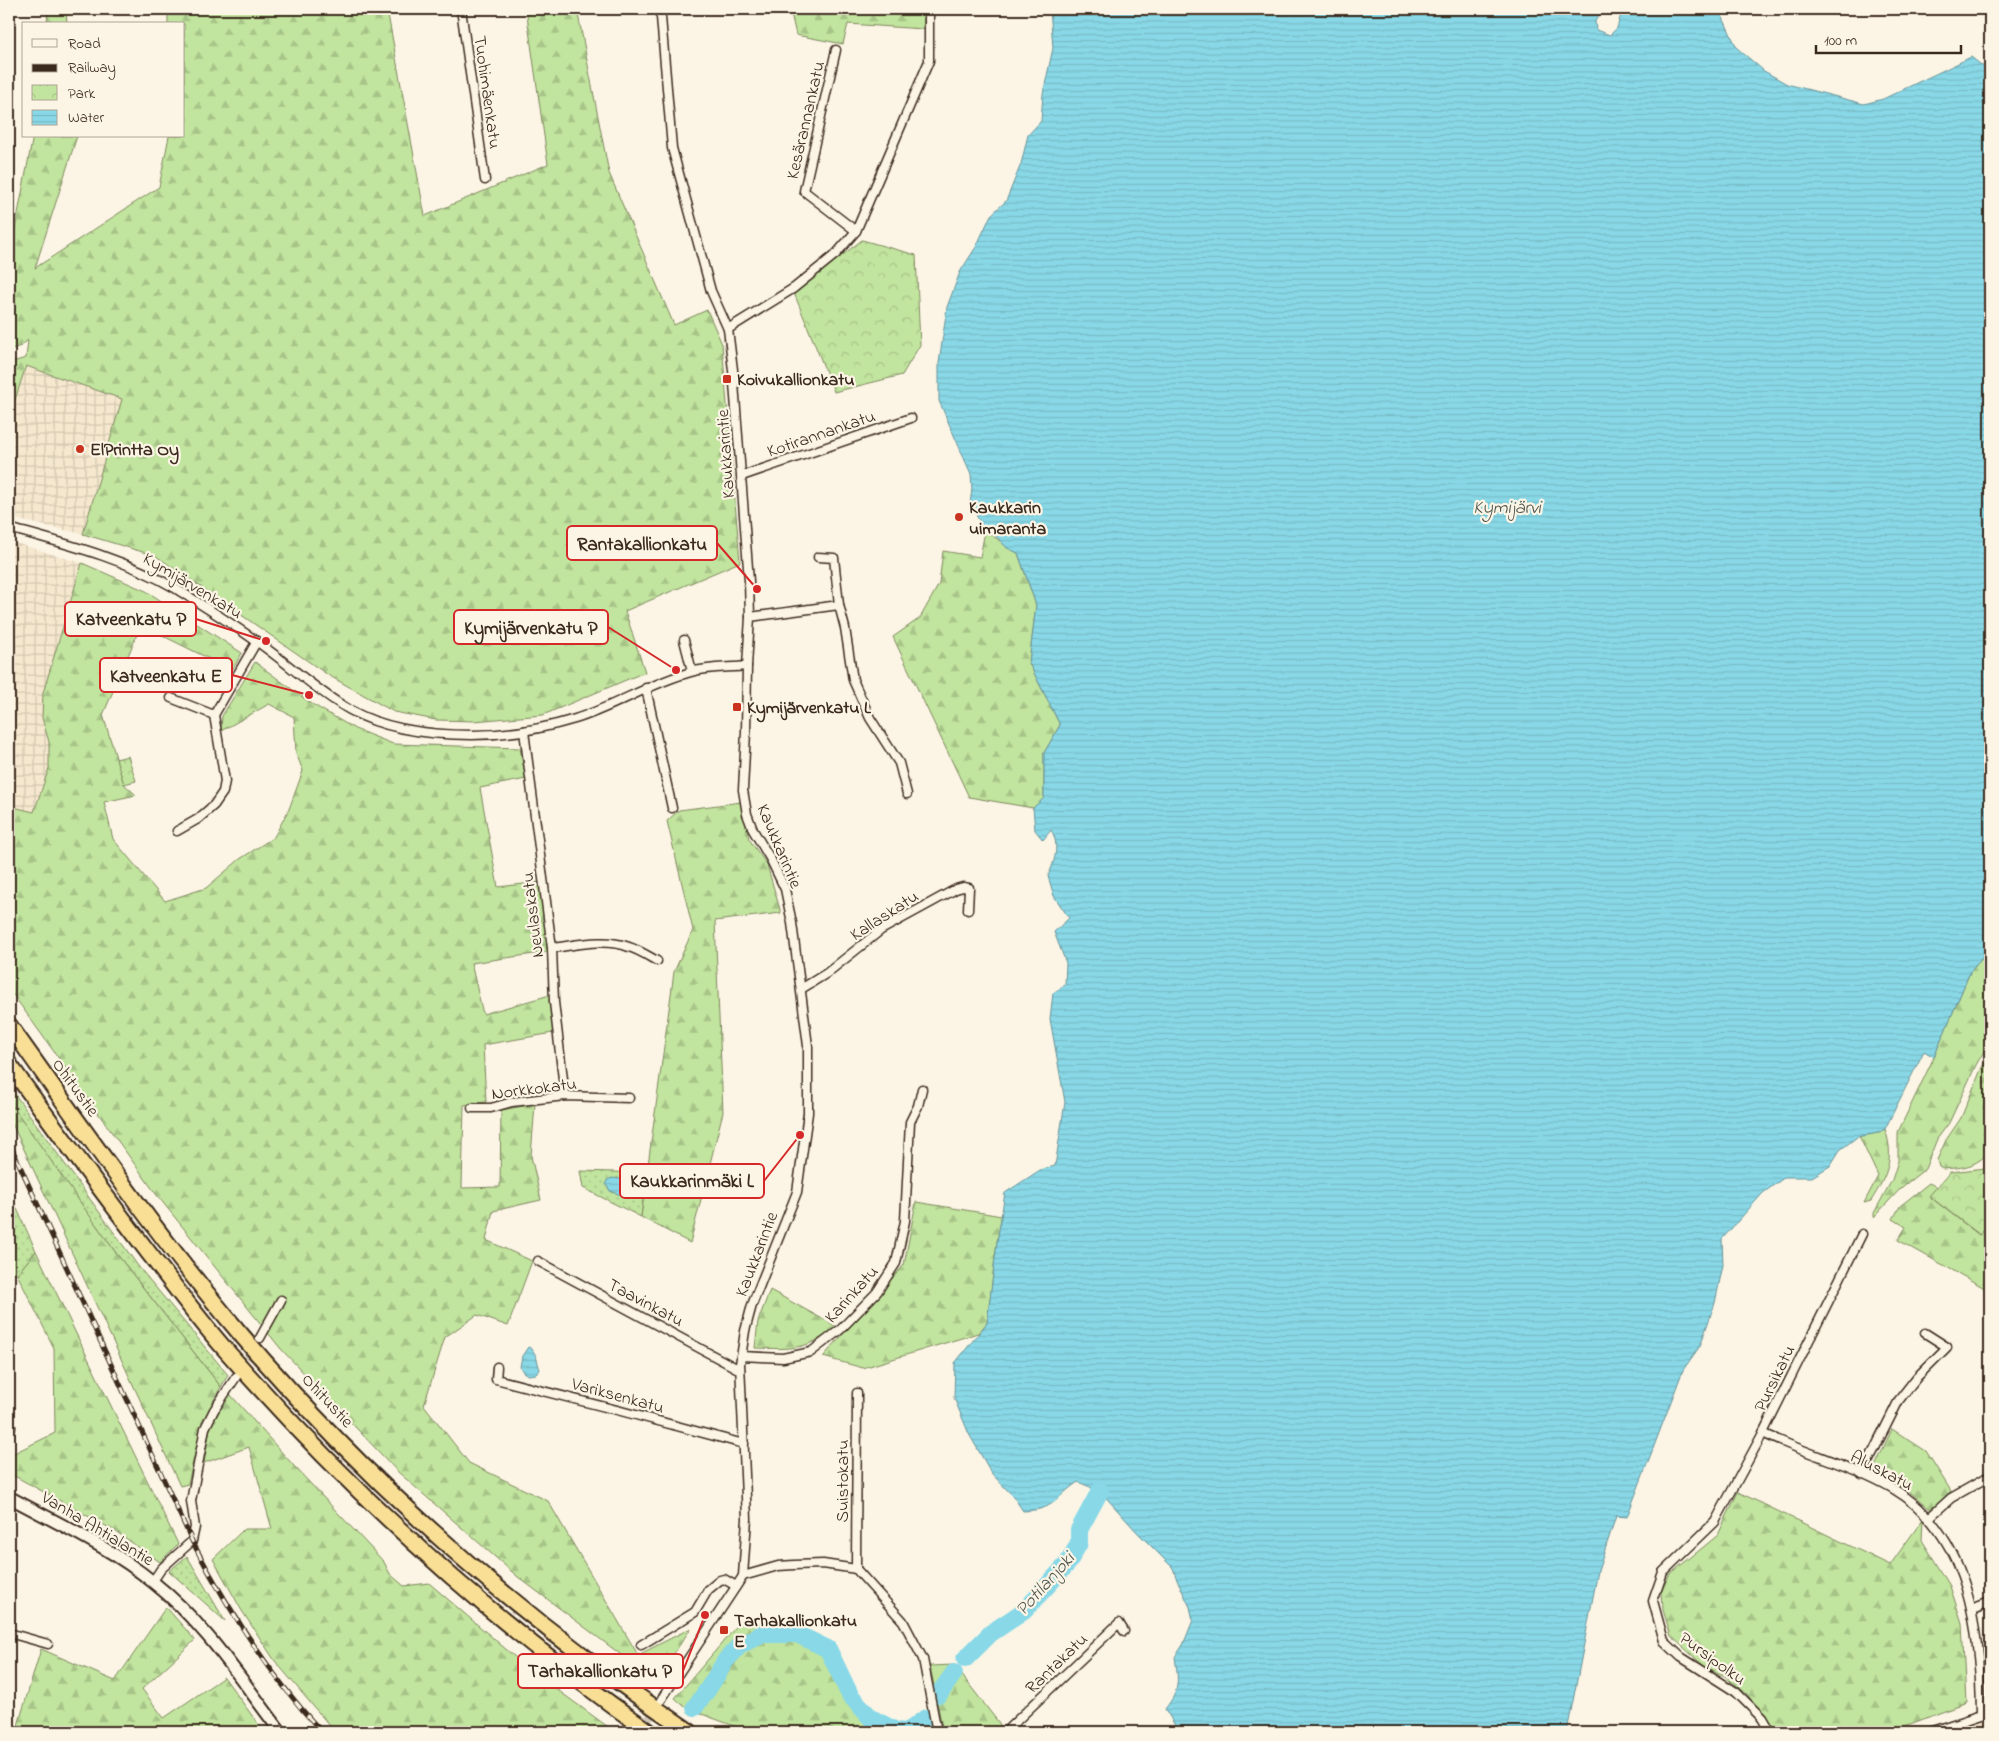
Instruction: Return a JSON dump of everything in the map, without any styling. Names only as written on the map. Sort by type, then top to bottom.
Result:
[{"type":"highway","name":"Ohitustie","points":[[9,1025],[88,1136],[185,1266],[239,1332],[363,1465],[446,1544],[532,1615],[627,1690],[690,1732]]},
{"type":"highway","points":[[9,1064],[79,1161],[222,1346],[340,1472],[433,1561],[525,1640],[650,1732]]},
{"type":"street","name":"Tuohimäenkatu","points":[[461,9],[485,180]]},
{"type":"street","name":"Kaukkarintie","points":[[658,9],[661,17],[672,148],[711,291],[728,330],[747,533],[750,617],[743,790],[747,814],[753,830],[771,860],[785,889],[808,1046],[808,1113],[797,1192],[752,1305],[745,1330],[740,1370],[747,1519],[743,1576]]},
{"type":"street","points":[[728,330],[794,288],[836,254],[856,230],[929,61],[929,9]]},
{"type":"street","points":[[1800,9],[1811,9]]},
{"type":"street","name":"Kesärannankatu","points":[[836,50],[804,191],[856,230]]},
{"type":"street","name":"Kotirannankatu","points":[[742,476],[911,418]]},
{"type":"street","name":"Kymijärvenkatu","points":[[9,528],[77,546],[131,565],[174,588],[257,641],[294,671],[351,710],[387,725],[424,732],[472,735],[524,731],[576,719],[646,688],[692,671],[747,666]]},
{"type":"street","points":[[818,557],[834,558],[839,605],[854,680],[870,718],[899,763],[907,794]]},
{"type":"street","points":[[750,617],[839,605]]},
{"type":"street","points":[[684,640],[692,671]]},
{"type":"street","points":[[177,831],[214,805],[223,792],[225,781],[214,715],[257,641]]},
{"type":"street","points":[[646,688],[672,808]]},
{"type":"street","points":[[171,698],[214,715]]},
{"type":"street","name":"Neulaskatu","points":[[524,731],[552,948],[554,1002],[565,1096]]},
{"type":"street","name":"Kallaskatu","points":[[801,989],[827,973],[881,930],[956,889],[969,888],[968,910]]},
{"type":"street","points":[[552,948],[592,943],[612,943],[629,947],[657,961]]},
{"type":"street","name":"Karinkatu","points":[[742,1356],[783,1358],[811,1352],[841,1329],[878,1292],[896,1263],[905,1221],[910,1122],[918,1106],[922,1089]]},
{"type":"street","name":"Norkkokatu","points":[[472,1108],[491,1108],[512,1102],[565,1096],[629,1098]]},
{"type":"street","name":"Pursikatu","points":[[1707,1532],[1715,1522],[1763,1433],[1862,1234]]},
{"type":"street","name":"Taavinkatu","points":[[538,1261],[740,1370]]},
{"type":"street","points":[[260,1338],[281,1300]]},
{"type":"street","points":[[1862,1474],[1899,1400],[1917,1377],[1947,1347],[1925,1333]]},
{"type":"street","name":"Variksenkatu","points":[[497,1368],[496,1380],[621,1410],[744,1444]]},
{"type":"street","points":[[153,1581],[161,1570],[192,1540],[195,1527],[190,1501],[206,1428],[214,1410],[236,1378]]},
{"type":"street","name":"Suistokatu","points":[[856,1569],[857,1393]]},
{"type":"street","name":"Aluskatu","points":[[1763,1433],[1892,1488],[1930,1518],[1944,1537],[1954,1557],[1972,1609],[1978,1637],[1981,1714]]},
{"type":"street","points":[[1930,1518],[1951,1498],[1990,1476]]},
{"type":"street","name":"Vanha Ahtialantie","points":[[9,1497],[99,1545],[153,1581],[196,1622],[281,1732]]},
{"type":"street","name":"Pursipolku","points":[[1707,1532],[1663,1572],[1653,1601],[1664,1640],[1681,1657],[1736,1692],[1762,1718],[1770,1732]]},
{"type":"street","points":[[661,1700],[743,1576],[778,1566],[822,1564],[856,1569],[903,1621],[922,1659],[937,1732]]},
{"type":"street","points":[[641,1645],[695,1612],[708,1590],[720,1580],[724,1579],[736,1586]]},
{"type":"street","points":[[1972,1609],[1990,1602]]},
{"type":"street","name":"Rantakatu","points":[[1008,1732],[1009,1728],[1119,1623],[1124,1632]]},
{"type":"street","points":[[9,1633],[48,1644]]},
{"type":"street","points":[[1929,1732],[1990,1712]]},
{"type":"shaded area","points":[[25,366],[122,399],[83,534],[9,518],[9,418]]},
{"type":"shaded area","points":[[9,541],[82,563],[59,637],[42,718],[49,742],[49,768],[34,812],[9,806]]},
{"type":"shaded area","points":[[1990,1719],[1990,1732],[1946,1732],[1973,1722]]},
{"type":"green space","points":[[48,9],[66,9],[67,22],[47,22]]},
{"type":"green space","points":[[168,9],[387,9],[425,216],[548,164],[526,9],[577,9],[609,173],[674,325],[707,310],[722,344],[740,562],[625,611],[645,672],[543,715],[474,721],[436,720],[394,712],[328,675],[156,556],[83,534],[122,399],[26,366],[9,418],[9,363],[26,358],[28,340],[21,346],[9,350],[9,260],[33,138],[76,138],[35,268],[159,187],[169,138],[185,138],[185,22],[168,22]]},
{"type":"green space","points":[[790,9],[925,9],[923,29],[848,24],[843,44],[796,35]]},
{"type":"green space","points":[[862,240],[916,255],[920,345],[902,375],[834,392],[794,293]]},
{"type":"green space","points":[[985,531],[1018,553],[1036,605],[1029,663],[1060,725],[1044,753],[1044,799],[1033,808],[969,797],[893,637],[920,618],[939,584],[943,551],[980,557]]},
{"type":"green space","points":[[82,563],[146,591],[242,653],[232,670],[141,625],[103,715],[124,784],[136,795],[104,802],[113,839],[165,901],[206,888],[240,859],[274,837],[289,809],[303,771],[296,753],[294,717],[269,704],[221,731],[222,716],[255,662],[312,704],[355,729],[393,744],[520,748],[526,779],[480,788],[498,887],[540,882],[548,952],[471,963],[483,1014],[550,995],[553,1033],[483,1045],[486,1102],[464,1105],[462,1188],[500,1187],[501,1110],[535,1104],[531,1156],[541,1200],[493,1211],[486,1240],[532,1261],[508,1326],[477,1315],[445,1337],[424,1405],[469,1463],[548,1501],[638,1655],[691,1628],[654,1683],[624,1657],[518,1577],[398,1472],[281,1349],[156,1194],[9,989],[9,806],[34,812],[49,768],[49,742],[42,718],[43,693]]},
{"type":"green space","points":[[128,756],[136,781],[124,784],[116,759]]},
{"type":"green space","points":[[741,802],[749,839],[767,865],[781,913],[715,921],[723,1112],[690,1243],[641,1217],[674,972],[693,930],[667,821],[679,810]]},
{"type":"green space","points":[[1990,949],[1990,1041],[1976,1065],[1949,1123],[1937,1139],[1925,1169],[1902,1187],[1874,1217],[1874,1213],[1892,1180],[1898,1161],[1898,1132],[1934,1057],[1970,972]]},
{"type":"green space","points":[[1990,1055],[1990,1151],[1979,1161],[1969,1166],[1943,1169],[1939,1167],[1937,1160],[1946,1140],[1961,1118],[1982,1067]]},
{"type":"green space","points":[[9,1086],[138,1266],[228,1375],[221,1387],[116,1253],[9,1104]]},
{"type":"green space","points":[[9,1101],[116,1253],[221,1387],[204,1422],[188,1484],[180,1486],[9,1117]]},
{"type":"green space","points":[[1885,1129],[1889,1149],[1888,1166],[1871,1201],[1864,1203],[1878,1176],[1859,1136],[1878,1133]]},
{"type":"green space","points":[[1986,1168],[1990,1172],[1990,1220],[1980,1235],[1929,1196],[1950,1172]]},
{"type":"green space","points":[[580,1171],[647,1173],[641,1217],[583,1188]]},
{"type":"green space","points":[[1929,1183],[1937,1187],[1930,1197],[1979,1235],[1990,1220],[1990,1291],[1898,1240],[1906,1227],[1893,1219],[1900,1206]]},
{"type":"green space","points":[[9,1191],[36,1251],[17,1274],[9,1269]]},
{"type":"green space","points":[[916,1202],[1002,1216],[987,1323],[978,1333],[863,1368],[823,1357],[904,1265]]},
{"type":"green space","points":[[36,1251],[178,1544],[160,1562],[115,1531],[9,1473],[9,1462],[12,1454],[55,1433],[54,1348],[17,1274]]},
{"type":"green space","points":[[770,1290],[837,1327],[816,1341],[798,1347],[779,1349],[755,1348],[758,1321]]},
{"type":"green space","points":[[229,1393],[293,1465],[384,1562],[390,1574],[404,1586],[429,1583],[529,1669],[615,1732],[335,1732],[275,1661],[242,1611],[213,1559],[244,1529],[272,1529],[249,1447],[204,1463],[210,1428]]},
{"type":"green space","points":[[1892,1429],[1926,1451],[1951,1491],[1931,1510],[1910,1492],[1873,1471]]},
{"type":"green space","points":[[1738,1492],[1890,1565],[1923,1519],[1922,1540],[1950,1586],[1962,1623],[1966,1703],[1889,1732],[1775,1732],[1747,1694],[1725,1676],[1704,1666],[1671,1636],[1663,1610],[1662,1590],[1669,1575],[1718,1535]]},
{"type":"green space","points":[[187,1556],[225,1621],[169,1571]]},
{"type":"green space","points":[[166,1607],[195,1640],[142,1689],[164,1718],[224,1677],[264,1732],[16,1732],[41,1649],[115,1681]]},
{"type":"green space","points":[[740,1622],[764,1624],[730,1645],[703,1686],[685,1707],[675,1698]]},
{"type":"green space","points":[[765,1640],[794,1641],[824,1656],[845,1700],[869,1723],[890,1732],[745,1732],[737,1727],[699,1713],[746,1648]]},
{"type":"green space","points":[[954,1665],[999,1723],[1003,1732],[943,1732],[930,1666]]},
{"type":"water","name":"Kymijärvi","points":[[1050,9],[1615,9],[1611,12],[1602,12],[1595,21],[1596,30],[1610,35],[1617,28],[1622,11],[1620,9],[1719,9],[1737,48],[1764,71],[1787,84],[1864,104],[1883,99],[1971,57],[1990,72],[1990,165],[1983,175],[1990,179],[1990,949],[1970,972],[1934,1057],[1924,1051],[1885,1129],[1878,1133],[1857,1137],[1840,1150],[1830,1166],[1812,1177],[1785,1177],[1763,1193],[1722,1239],[1723,1265],[1715,1303],[1700,1346],[1683,1370],[1627,1517],[1616,1516],[1598,1571],[1567,1732],[1179,1732],[1165,1709],[1176,1690],[1177,1672],[1175,1657],[1183,1645],[1193,1620],[1190,1607],[1173,1568],[1100,1491],[1078,1482],[1049,1506],[1023,1511],[1013,1496],[992,1474],[969,1434],[954,1398],[955,1363],[987,1323],[1005,1193],[1040,1170],[1055,1166],[1065,1102],[1050,1019],[1053,993],[1065,985],[1066,963],[1054,932],[1069,918],[1054,896],[1048,876],[1056,853],[1054,835],[1051,830],[1043,840],[1035,830],[1033,808],[1044,798],[1044,753],[1060,725],[1029,663],[1036,605],[1018,553],[1007,548],[997,537],[985,531],[970,504],[971,474],[939,401],[939,363],[947,307],[960,272],[976,247],[991,215],[1006,201],[1021,164],[1028,135],[1041,121],[1043,94],[1053,48]]},
{"type":"water","points":[[612,1178],[629,1180],[633,1185],[630,1195],[627,1197],[610,1191],[606,1184],[607,1180]]},
{"type":"water","points":[[528,1347],[532,1349],[536,1356],[540,1370],[536,1374],[528,1375],[520,1367],[522,1356]]},
{"type":"waterway","name":"Potilanjoki","points":[[965,1659],[991,1633],[1024,1611],[1068,1563],[1079,1543],[1079,1530],[1100,1491]]},
{"type":"waterway","name":"Potilanjoki","points":[[695,1707],[726,1660],[740,1645],[762,1634],[797,1634],[828,1649],[850,1695],[871,1718],[896,1731],[905,1732],[926,1718]]},
{"type":"waterway","name":"Potilanjoki","points":[[939,1694],[954,1673]]},
{"type":"tunnel","points":[[241,1369],[260,1338]]},
{"type":"tunnel","points":[[642,1729],[657,1707]]},
{"type":"railway","points":[[9,1142],[192,1541],[220,1592],[251,1641],[284,1688],[322,1732]]},
{"type":"place","name":"Koivukallionkatu","points":[[727,379]]},
{"type":"place","name":"ElPrintta Oy","points":[[80,449]]},
{"type":"place","name":"Kaukkarin uimaranta","points":[[959,517]]},
{"type":"place","name":"Rantakallionkatu","points":[[757,589]]},
{"type":"place","name":"Katveenkatu P","points":[[266,641]]},
{"type":"place","name":"Kymijärvenkatu P","points":[[676,670]]},
{"type":"place","name":"Katveenkatu E","points":[[309,695]]},
{"type":"place","name":"Kymijärvenkatu L","points":[[737,707]]},
{"type":"place","name":"Kaukkarinmäki L","points":[[800,1135]]},
{"type":"place","name":"Tarhakallionkatu P","points":[[705,1615]]},
{"type":"place","name":"Tarhakallionkatu E","points":[[724,1630]]}]
